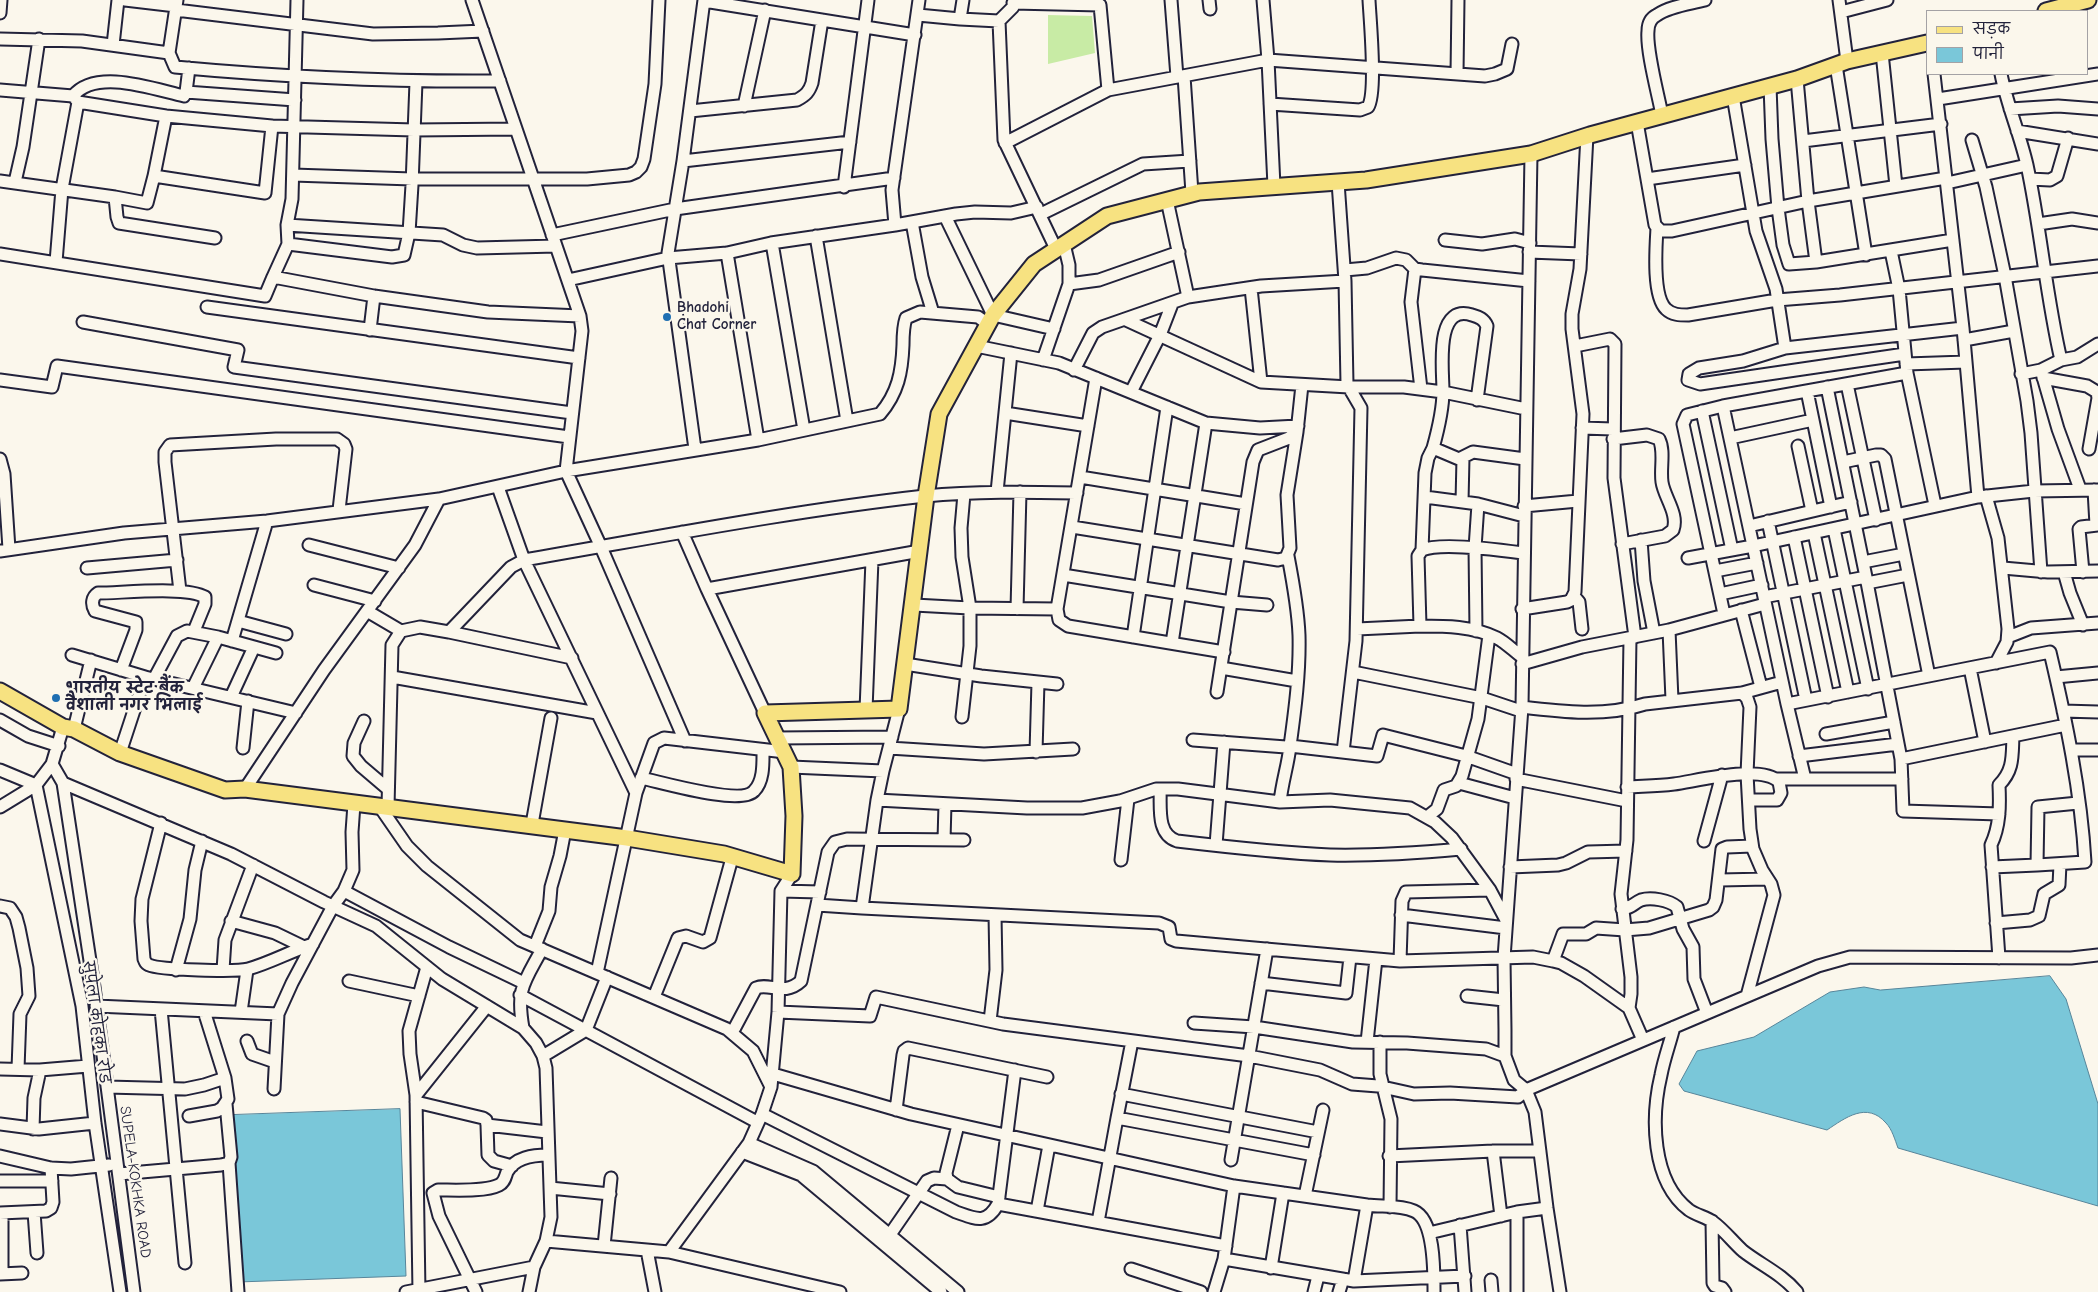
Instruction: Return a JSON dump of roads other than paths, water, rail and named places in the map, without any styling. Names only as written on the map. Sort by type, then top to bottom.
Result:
[{"type":"main road","points":[[2052,10],[2088,0]]},
{"type":"main road","points":[[0,691],[68,728],[120,753],[225,790],[245,789],[354,804],[532,824],[627,838],[732,858],[792,874],[794,816],[791,767],[765,713],[899,709],[914,604],[926,496],[939,414],[991,320],[1034,264],[1107,216],[1192,193],[1366,180],[1531,154],[1592,134],[1797,79],[1842,63],[1926,43]]},
{"type":"street","points":[[0,0],[0,13]]},
{"type":"street","points":[[113,45],[118,0]]},
{"type":"street","points":[[125,0],[176,5],[373,34],[438,34],[483,31]]},
{"type":"street","points":[[0,254],[265,296],[288,244],[287,225],[292,199],[293,175],[297,0]]},
{"type":"street","points":[[472,0],[580,316],[582,332],[566,471],[685,741]]},
{"type":"street","points":[[293,175],[412,179],[534,180],[588,179],[628,175],[636,172],[641,167],[644,159],[655,84],[660,0]]},
{"type":"street","points":[[695,449],[668,258],[704,0],[915,35]]},
{"type":"street","points":[[844,187],[868,0]]},
{"type":"street","points":[[896,225],[892,190],[919,0]]},
{"type":"street","points":[[960,20],[963,0]]},
{"type":"street","points":[[1171,0],[1181,76],[1192,193]]},
{"type":"street","points":[[1262,0],[1268,60],[1274,186]]},
{"type":"street","points":[[1270,104],[1365,110],[1372,100],[1369,0]]},
{"type":"street","points":[[1457,74],[1458,0]]},
{"type":"street","points":[[1662,115],[1647,32],[1649,23],[1657,14],[1705,0]]},
{"type":"street","points":[[1839,0],[1848,135],[1866,255]]},
{"type":"street","points":[[1840,12],[1888,0]]},
{"type":"street","points":[[918,15],[960,20],[999,21],[1013,7],[1014,1],[1100,2],[1108,90]]},
{"type":"street","points":[[176,5],[169,53],[175,66],[295,77],[416,82],[500,81]]},
{"type":"street","points":[[744,106],[765,10]]},
{"type":"street","points":[[690,111],[797,100],[809,92],[822,20]]},
{"type":"street","points":[[999,21],[1005,143],[1039,211],[1070,265],[1069,284],[1043,360]]},
{"type":"street","points":[[0,39],[82,41],[169,53]]},
{"type":"street","points":[[14,182],[23,147],[33,91],[39,39]]},
{"type":"street","points":[[1005,143],[1108,90],[1268,60],[1485,76],[1501,72],[1508,66],[1512,44]]},
{"type":"street","points":[[1882,53],[1896,186]]},
{"type":"street","points":[[56,262],[62,189],[76,99],[84,86],[106,81],[184,96],[189,68]]},
{"type":"street","points":[[1934,75],[1982,496],[1998,538],[2003,568],[2008,637],[1996,663]]},
{"type":"street","points":[[2001,75],[2030,179],[2054,330],[2061,360]]},
{"type":"street","points":[[1938,98],[2004,88],[2057,77],[2084,75]]},
{"type":"street","points":[[1797,79],[1808,201],[1816,262]]},
{"type":"street","points":[[288,244],[396,258],[405,252],[409,233],[416,82]]},
{"type":"street","points":[[1770,86],[1778,208],[1784,245],[1790,264],[1866,255],[1953,240]]},
{"type":"street","points":[[0,90],[33,91],[166,116],[272,126],[414,130],[516,129]]},
{"type":"street","points":[[186,92],[295,100]]},
{"type":"street","points":[[1733,96],[1756,231],[1777,300],[1785,348]]},
{"type":"street","points":[[2010,109],[2024,106],[2098,109]]},
{"type":"street","points":[[0,181],[147,203],[166,116]]},
{"type":"street","points":[[1637,122],[1657,228],[1656,272],[1660,298],[1664,307],[1670,312],[1688,315],[1777,300],[1958,283],[2098,266]]},
{"type":"street","points":[[1803,141],[1941,124]]},
{"type":"street","points":[[154,176],[266,193],[272,126]]},
{"type":"street","points":[[2017,131],[2098,144]]},
{"type":"street","points":[[1582,629],[1579,602],[1574,596],[1583,414],[1572,314],[1581,254],[1592,134]]},
{"type":"street","points":[[2030,179],[2050,180],[2057,176],[2068,138]]},
{"type":"street","points":[[1972,140],[2005,276],[2031,433],[2041,572]]},
{"type":"street","points":[[683,161],[850,142]]},
{"type":"street","points":[[1531,154],[1521,709],[1504,958],[1504,1000],[1506,1056],[1514,1080],[1526,1090],[1535,1112],[1560,1292]]},
{"type":"street","points":[[568,280],[668,258],[727,253],[772,243],[945,216],[975,212],[1010,213],[1039,211],[1143,164],[1190,161]]},
{"type":"street","points":[[1647,179],[1745,165]]},
{"type":"street","points":[[1657,228],[1661,231],[1672,231],[1808,201],[1896,186],[1982,175],[2027,165]]},
{"type":"street","points":[[287,225],[443,235],[463,245],[477,248],[554,240],[675,209],[844,187],[894,178]]},
{"type":"street","points":[[1338,182],[1345,276],[1347,384],[1361,408],[1356,629],[1344,752]]},
{"type":"street","points":[[115,197],[119,223],[215,238]]},
{"type":"street","points":[[1167,200],[1188,297]]},
{"type":"street","points":[[945,216],[991,320]]},
{"type":"street","points":[[2038,224],[2072,219],[2098,223]]},
{"type":"street","points":[[912,222],[922,277],[933,313]]},
{"type":"street","points":[[816,236],[847,421]]},
{"type":"street","points":[[1445,240],[1482,244],[1515,239],[1530,247],[1581,254]]},
{"type":"street","points":[[772,243],[804,430]]},
{"type":"street","points":[[1891,251],[1899,289],[1906,363],[1935,505]]},
{"type":"street","points":[[1069,284],[1099,280],[1178,252]]},
{"type":"street","points":[[727,253],[758,440]]},
{"type":"street","points":[[1074,370],[1093,333],[1188,297],[1345,276],[1396,258],[1406,260],[1418,270],[1529,281]]},
{"type":"street","points":[[1418,270],[1411,302],[1421,389]]},
{"type":"street","points":[[273,277],[374,296],[488,312],[580,316]]},
{"type":"street","points":[[1251,288],[1261,382]]},
{"type":"street","points":[[370,330],[374,296]]},
{"type":"street","points":[[1131,392],[1160,335],[1172,304]]},
{"type":"street","points":[[207,307],[579,358]]},
{"type":"street","points":[[0,459],[4,474],[4,550],[124,533],[267,521],[339,510],[439,499],[566,471],[758,440],[880,414],[895,393],[902,371],[903,326],[906,318],[920,312],[978,317],[1054,329]]},
{"type":"street","points":[[1420,626],[1418,556],[1422,550],[1425,473],[1428,458],[1433,448],[1444,392],[1442,367],[1446,331],[1453,315],[1464,313],[1481,318],[1487,326],[1477,400]]},
{"type":"street","points":[[1126,320],[1261,382],[1349,387],[1404,387],[1444,392],[1526,409]]},
{"type":"street","points":[[83,322],[238,350],[234,367],[572,413]]},
{"type":"street","points":[[1966,362],[1906,363],[1700,384],[1691,383],[1688,380],[1689,374],[1698,368],[1743,361],[1785,348],[1903,333],[1963,334],[2014,331]]},
{"type":"street","points":[[1575,346],[1610,339],[1614,342],[1613,434],[1616,496],[1632,637],[1626,851],[1621,894],[1631,977],[1629,1008]]},
{"type":"street","points":[[2042,374],[2061,360],[2077,357],[2098,344]]},
{"type":"street","points":[[976,346],[1043,360],[1074,370],[1206,423],[1297,429]]},
{"type":"street","points":[[997,492],[1011,353]]},
{"type":"street","points":[[1724,614],[1683,424],[1687,415],[1702,410],[1847,384],[1906,363]]},
{"type":"street","points":[[0,380],[52,387],[57,366],[569,437]]},
{"type":"street","points":[[2021,374],[2042,374],[2087,386],[2097,392],[2098,398],[2090,449]]},
{"type":"street","points":[[2042,374],[2058,429],[2080,489]]},
{"type":"street","points":[[1096,378],[1058,609],[1059,620],[1068,626],[1224,652]]},
{"type":"street","points":[[1847,384],[1876,520]]},
{"type":"street","points":[[1280,802],[1282,782],[1287,770],[1297,681],[1299,635],[1288,556],[1290,548],[1287,495],[1302,385]]},
{"type":"street","points":[[1828,387],[1901,760],[1903,811],[1999,814]]},
{"type":"street","points":[[1807,391],[1831,507]]},
{"type":"street","points":[[1723,406],[1799,756],[1790,779],[1781,787],[1779,799],[1749,800]]},
{"type":"street","points":[[1133,636],[1167,407]]},
{"type":"street","points":[[1702,410],[1732,550]]},
{"type":"street","points":[[1005,414],[1088,426]]},
{"type":"street","points":[[1730,438],[1814,420]]},
{"type":"street","points":[[1172,643],[1206,423]]},
{"type":"street","points":[[1582,428],[1613,434],[1653,436],[1660,441],[1662,483],[1669,501],[1674,526],[1665,536],[1622,544]]},
{"type":"street","points":[[1217,692],[1254,456],[1258,450],[1288,438],[1297,429]]},
{"type":"street","points":[[180,591],[165,452],[167,448],[174,444],[276,439],[337,439],[344,444],[346,449],[339,510]]},
{"type":"street","points":[[1798,446],[1812,511]]},
{"type":"street","points":[[1433,448],[1459,459],[1473,452],[1525,459]]},
{"type":"street","points":[[1842,462],[1876,455],[1881,455],[1885,459],[1929,676]]},
{"type":"street","points":[[1462,502],[1463,458]]},
{"type":"street","points":[[1080,477],[1246,504]]},
{"type":"street","points":[[498,487],[524,560],[636,793]]},
{"type":"street","points":[[1688,558],[1772,542],[1982,496],[2034,491],[2096,490],[2097,525],[2080,527],[2079,530],[2083,572]]},
{"type":"street","points":[[449,632],[511,567],[524,560],[742,521],[926,496],[997,492],[1077,493]]},
{"type":"street","points":[[1017,609],[1020,492]]},
{"type":"street","points":[[962,716],[970,646],[970,608],[962,557],[961,528],[964,494]]},
{"type":"street","points":[[1425,497],[1524,510],[1578,501]]},
{"type":"street","points":[[245,789],[367,611],[415,545],[439,499]]},
{"type":"street","points":[[1749,526],[1851,502]]},
{"type":"street","points":[[1476,631],[1475,548],[1478,504]]},
{"type":"street","points":[[232,641],[267,521]]},
{"type":"street","points":[[1768,521],[1806,700]]},
{"type":"street","points":[[1072,527],[1278,560],[1288,556]]},
{"type":"street","points":[[1834,528],[1868,688]]},
{"type":"street","points":[[682,532],[765,713]]},
{"type":"street","points":[[1814,533],[1848,692]]},
{"type":"street","points":[[1794,537],[1828,697]]},
{"type":"street","points":[[1641,540],[1644,581],[1654,633]]},
{"type":"street","points":[[309,545],[399,568]]},
{"type":"street","points":[[1422,550],[1429,548],[1475,548],[1523,553]]},
{"type":"street","points":[[707,589],[920,551]]},
{"type":"street","points":[[1863,562],[1904,554]]},
{"type":"street","points":[[87,568],[177,560]]},
{"type":"street","points":[[866,710],[872,560]]},
{"type":"street","points":[[1715,572],[1757,563]]},
{"type":"street","points":[[2003,568],[2041,572],[2098,571]]},
{"type":"street","points":[[2064,572],[2083,625]]},
{"type":"street","points":[[1064,575],[1267,606]]},
{"type":"street","points":[[1720,594],[1764,595],[1844,581],[1908,575]]},
{"type":"street","points":[[314,585],[375,600]]},
{"type":"street","points":[[121,670],[136,630],[136,622],[98,612],[92,605],[98,593],[180,591],[201,594],[205,597],[205,604],[194,631]]},
{"type":"street","points":[[1522,660],[1669,630],[1740,610],[1764,595]]},
{"type":"street","points":[[1522,608],[1567,602],[1574,596]]},
{"type":"street","points":[[914,604],[970,608],[1058,609]]},
{"type":"street","points":[[1740,610],[1761,687]]},
{"type":"street","points":[[367,611],[401,631],[420,627],[572,658]]},
{"type":"street","points":[[238,621],[286,634]]},
{"type":"street","points":[[2008,637],[2031,628],[2098,623]]},
{"type":"street","points":[[1356,629],[1420,626],[1455,627],[1498,638],[1522,660]]},
{"type":"street","points":[[1669,630],[1672,700]]},
{"type":"street","points":[[120,753],[150,678],[177,636],[183,632],[194,631],[276,653]]},
{"type":"street","points":[[401,631],[392,644],[388,788],[384,807],[407,846],[427,866],[520,940],[727,1029],[753,1051],[771,1087]]},
{"type":"street","points":[[1459,783],[1474,734],[1482,698],[1489,635]]},
{"type":"street","points":[[193,688],[218,637]]},
{"type":"street","points":[[231,697],[254,647]]},
{"type":"street","points":[[1787,704],[2050,652],[2066,724],[2085,862],[1992,867]]},
{"type":"street","points":[[72,655],[150,678],[296,713]]},
{"type":"street","points":[[0,807],[36,785],[52,764],[68,728],[91,660]]},
{"type":"street","points":[[905,664],[968,674],[1057,684]]},
{"type":"street","points":[[1221,668],[1297,681]]},
{"type":"street","points":[[1970,668],[1985,742]]},
{"type":"street","points":[[1353,672],[1482,698],[1521,709],[1571,712],[1630,708],[1672,700],[1743,692],[1782,682]]},
{"type":"street","points":[[2056,677],[2098,673]]},
{"type":"street","points":[[392,677],[597,712]]},
{"type":"street","points":[[1036,752],[1038,682]]},
{"type":"street","points":[[1743,692],[1750,707],[1747,774],[1752,846],[1774,893],[1747,996]]},
{"type":"street","points":[[243,748],[248,701]]},
{"type":"street","points":[[862,908],[877,800],[899,709]]},
{"type":"street","points":[[2063,711],[2098,712]]},
{"type":"street","points":[[532,824],[551,718]]},
{"type":"street","points":[[0,720],[28,736],[59,746]]},
{"type":"street","points":[[364,720],[354,743],[353,756],[361,766],[388,788]]},
{"type":"street","points":[[1826,734],[1894,722]]},
{"type":"street","points":[[1901,760],[2066,724]]},
{"type":"street","points":[[1192,740],[1290,746],[1377,756],[1383,735],[1466,756],[1517,777],[1627,801]]},
{"type":"street","points":[[1999,958],[1991,846],[1996,833],[1999,814],[1999,785],[2008,776],[2012,760],[2013,736]]},
{"type":"street","points":[[543,1056],[586,1030],[602,975],[636,793],[654,743],[664,738],[785,752]]},
{"type":"street","points":[[777,738],[891,742],[959,754],[1073,749]]},
{"type":"street","points":[[1216,845],[1224,742]]},
{"type":"street","points":[[1799,756],[1898,744]]},
{"type":"street","points":[[640,778],[705,792],[743,797],[754,791],[758,784],[763,765],[763,750]]},
{"type":"street","points":[[2070,750],[2098,750]]},
{"type":"street","name":"सुपेला कोहका रोड","points":[[52,764],[63,783],[94,988]]},
{"type":"street","points":[[791,767],[883,771]]},
{"type":"street","points":[[0,770],[36,785]]},
{"type":"street","points":[[1627,787],[1675,784],[1722,775],[1747,774],[1790,779],[1902,779]]},
{"type":"street","points":[[1704,841],[1722,775]]},
{"type":"street","points":[[63,783],[161,823],[252,865],[339,898],[450,947],[524,983]]},
{"type":"street","points":[[1427,817],[1438,809],[1446,789],[1459,783],[1515,798]]},
{"type":"street","name":"सुपेला कोहका रोड","points":[[36,785],[82,1006],[95,1123],[120,1292]]},
{"type":"street","points":[[877,800],[1027,808],[1082,808],[1128,799],[1160,789],[1178,789],[1280,802],[1330,800],[1410,808],[1436,822],[1460,849],[1490,890],[1507,925]]},
{"type":"street","points":[[1160,789],[1162,824],[1166,836],[1177,841],[1270,851],[1332,855],[1393,854],[1460,849]]},
{"type":"street","points":[[1121,860],[1128,799]]},
{"type":"street","points":[[2037,865],[2038,807],[2078,803]]},
{"type":"street","points":[[274,1089],[278,1014],[308,945],[339,898],[353,870],[352,832],[354,804]]},
{"type":"street","points":[[944,804],[944,840]]},
{"type":"street","points":[[161,823],[142,899],[141,921],[146,964],[176,970],[247,970],[308,945]]},
{"type":"street","points":[[523,1028],[519,1006],[520,994],[539,948],[549,911],[551,887],[565,830]]},
{"type":"street","points":[[732,1033],[756,988],[761,986],[779,990],[798,984],[803,976],[828,852],[835,842],[847,839],[964,840]]},
{"type":"street","points":[[176,970],[188,926],[195,870],[202,841]]},
{"type":"street","points":[[1553,961],[1562,934],[1584,934],[1596,928],[1624,930],[1649,928],[1710,910],[1713,907],[1720,880],[1722,849],[1752,846]]},
{"type":"street","points":[[1510,867],[1558,865],[1588,852],[1626,851]]},
{"type":"street","points":[[654,998],[678,938],[686,936],[702,942],[710,938],[732,858]]},
{"type":"street","points":[[1996,923],[2030,920],[2039,916],[2044,894],[2059,885],[2060,864]]},
{"type":"street","points":[[223,970],[225,940],[252,865]]},
{"type":"street","points":[[669,1252],[746,1147],[771,1087],[778,1012],[782,891],[792,874]]},
{"type":"street","points":[[1720,880],[1767,879]]},
{"type":"street","points":[[1400,961],[1402,897],[1406,892],[1490,890]]},
{"type":"street","points":[[782,891],[820,892]]},
{"type":"street","points":[[339,898],[442,979],[523,1028],[536,1043],[543,1056],[546,1068],[551,1217],[546,1241],[534,1267],[529,1292]]},
{"type":"street","points":[[1622,908],[1633,906],[1642,900],[1662,900],[1677,906],[1683,929],[1693,947],[1694,979],[1707,1013]]},
{"type":"street","points":[[817,905],[1164,924],[1169,927],[1173,940],[1376,960],[1533,957],[1561,963],[1589,979],[1629,1008],[1643,1040]]},
{"type":"street","points":[[0,906],[10,908],[16,917],[27,968],[29,996],[20,1014],[18,1070]]},
{"type":"street","points":[[990,1022],[996,970],[995,915]]},
{"type":"street","points":[[1402,915],[1507,925]]},
{"type":"street","points":[[231,922],[255,926],[308,945]]},
{"type":"street","points":[[1231,1160],[1267,948]]},
{"type":"street","points":[[778,1012],[870,1016],[876,997],[990,1022],[1249,1056],[1320,1070],[1352,1084],[1383,1087],[1414,1094],[1450,1093],[1518,1097],[1526,1090],[1818,966],[1850,957],[2071,958],[2098,955]]},
{"type":"street","points":[[1261,983],[1346,993],[1350,957]]},
{"type":"street","points":[[1367,1042],[1376,960]]},
{"type":"street","points":[[420,1291],[416,1099],[409,1042],[410,1031],[427,967]]},
{"type":"street","points":[[242,1012],[247,970]]},
{"type":"street","points":[[349,981],[419,996]]},
{"type":"street","name":"SUPELA-KOKHKA ROAD","points":[[94,988],[134,1292]]},
{"type":"street","points":[[520,994],[586,1030],[759,1118],[973,1218],[986,1218],[993,1212],[999,1200],[1015,1070]]},
{"type":"street","points":[[1466,996],[1504,1000]]},
{"type":"street","points":[[96,1006],[278,1014]]},
{"type":"street","points":[[416,1099],[487,1006]]},
{"type":"street","points":[[161,1009],[185,1263]]},
{"type":"street","points":[[204,1011],[228,1093],[226,1104],[231,1157],[229,1163],[238,1292]]},
{"type":"street","points":[[1194,1023],[1254,1028],[1353,1042],[1433,1044],[1486,1049],[1506,1056]]},
{"type":"street","points":[[1674,1027],[1660,1076],[1656,1108],[1658,1147],[1664,1177],[1674,1194],[1689,1210],[1712,1222],[1744,1251],[1787,1280],[1797,1292]]},
{"type":"street","points":[[247,1041],[252,1054],[276,1062]]},
{"type":"street","points":[[1098,1222],[1132,1041]]},
{"type":"street","points":[[1380,1042],[1380,1074],[1390,1119],[1390,1207]]},
{"type":"street","points":[[896,1110],[903,1055],[904,1051],[908,1048],[1047,1077]]},
{"type":"street","points":[[0,1069],[40,1070],[88,1066]]},
{"type":"street","points":[[33,1129],[34,1098],[40,1070]]},
{"type":"street","points":[[773,1074],[896,1110],[1234,1186],[1407,1209],[1420,1214],[1425,1220],[1429,1233],[1434,1292]]},
{"type":"street","points":[[107,1087],[194,1088],[225,1078]]},
{"type":"street","points":[[1121,1094],[1318,1132]]},
{"type":"street","points":[[416,1099],[486,1120],[488,1155],[494,1161],[512,1166]]},
{"type":"street","points":[[189,1116],[217,1111],[226,1104]]},
{"type":"street","points":[[1305,1196],[1323,1110]]},
{"type":"street","points":[[1117,1118],[1314,1155]]},
{"type":"street","points":[[0,1124],[33,1129],[95,1123]]},
{"type":"street","points":[[487,1125],[547,1132]]},
{"type":"street","points":[[947,1180],[946,1173],[958,1125]]},
{"type":"street","points":[[1037,1211],[1049,1145]]},
{"type":"street","points":[[746,1147],[813,1171],[958,1292]]},
{"type":"street","points":[[746,1147],[801,1175],[941,1292]]},
{"type":"street","points":[[1389,1156],[1493,1151],[1540,1151]]},
{"type":"street","points":[[1493,1151],[1501,1216]]},
{"type":"street","points":[[476,1292],[439,1216],[433,1193],[438,1190],[495,1186],[503,1182],[512,1166],[527,1157],[548,1155]]},
{"type":"street","points":[[0,1156],[51,1168],[102,1166],[118,1170],[176,1169],[229,1163]]},
{"type":"street","points":[[22,1273],[1,1274],[1,1213],[46,1211],[51,1208],[53,1202],[51,1168]]},
{"type":"street","points":[[604,1246],[611,1178]]},
{"type":"street","points":[[889,1236],[918,1193],[930,1179],[947,1180],[958,1187],[1037,1211],[1226,1246]]},
{"type":"street","points":[[0,1181],[52,1181]]},
{"type":"street","points":[[1214,1292],[1224,1259],[1234,1186]]},
{"type":"street","points":[[550,1188],[610,1194]]},
{"type":"street","points":[[1272,1268],[1283,1193]]},
{"type":"street","points":[[1339,1292],[1348,1280],[1367,1205]]},
{"type":"street","points":[[1429,1233],[1517,1212],[1547,1208]]},
{"type":"street","points":[[34,1212],[37,1253]]},
{"type":"street","points":[[1517,1212],[1517,1292]]},
{"type":"street","points":[[1712,1222],[1713,1283],[1725,1292]]},
{"type":"street","points":[[1460,1226],[1465,1292]]},
{"type":"street","points":[[546,1241],[669,1252],[840,1292]]},
{"type":"street","points":[[647,1250],[655,1292]]},
{"type":"street","points":[[1224,1259],[1348,1280],[1465,1276]]},
{"type":"street","points":[[406,1292],[420,1291],[534,1267]]},
{"type":"street","points":[[1131,1268],[1201,1292]]},
{"type":"street","points":[[1314,1292],[1318,1276]]},
{"type":"street","points":[[1491,1280],[1492,1292]]},
{"type":"water","points":[[2050,976],[2066,999],[2098,1104],[2098,1206],[1898,1148],[1888,1125],[1879,1116],[1871,1113],[1856,1114],[1827,1130],[1684,1091],[1679,1084],[1697,1051],[1754,1037],[1830,992],[1864,987],[1880,990]]},
{"type":"water","points":[[400,1109],[406,1276],[238,1282],[232,1115]]},
{"type":"place","name":"Bhadohi Chat Corner","points":[[667,317]]},
{"type":"place","name":"भारतीय स्टेट बैंक वैशाली नगर भिलाई","points":[[56,698]]}]
